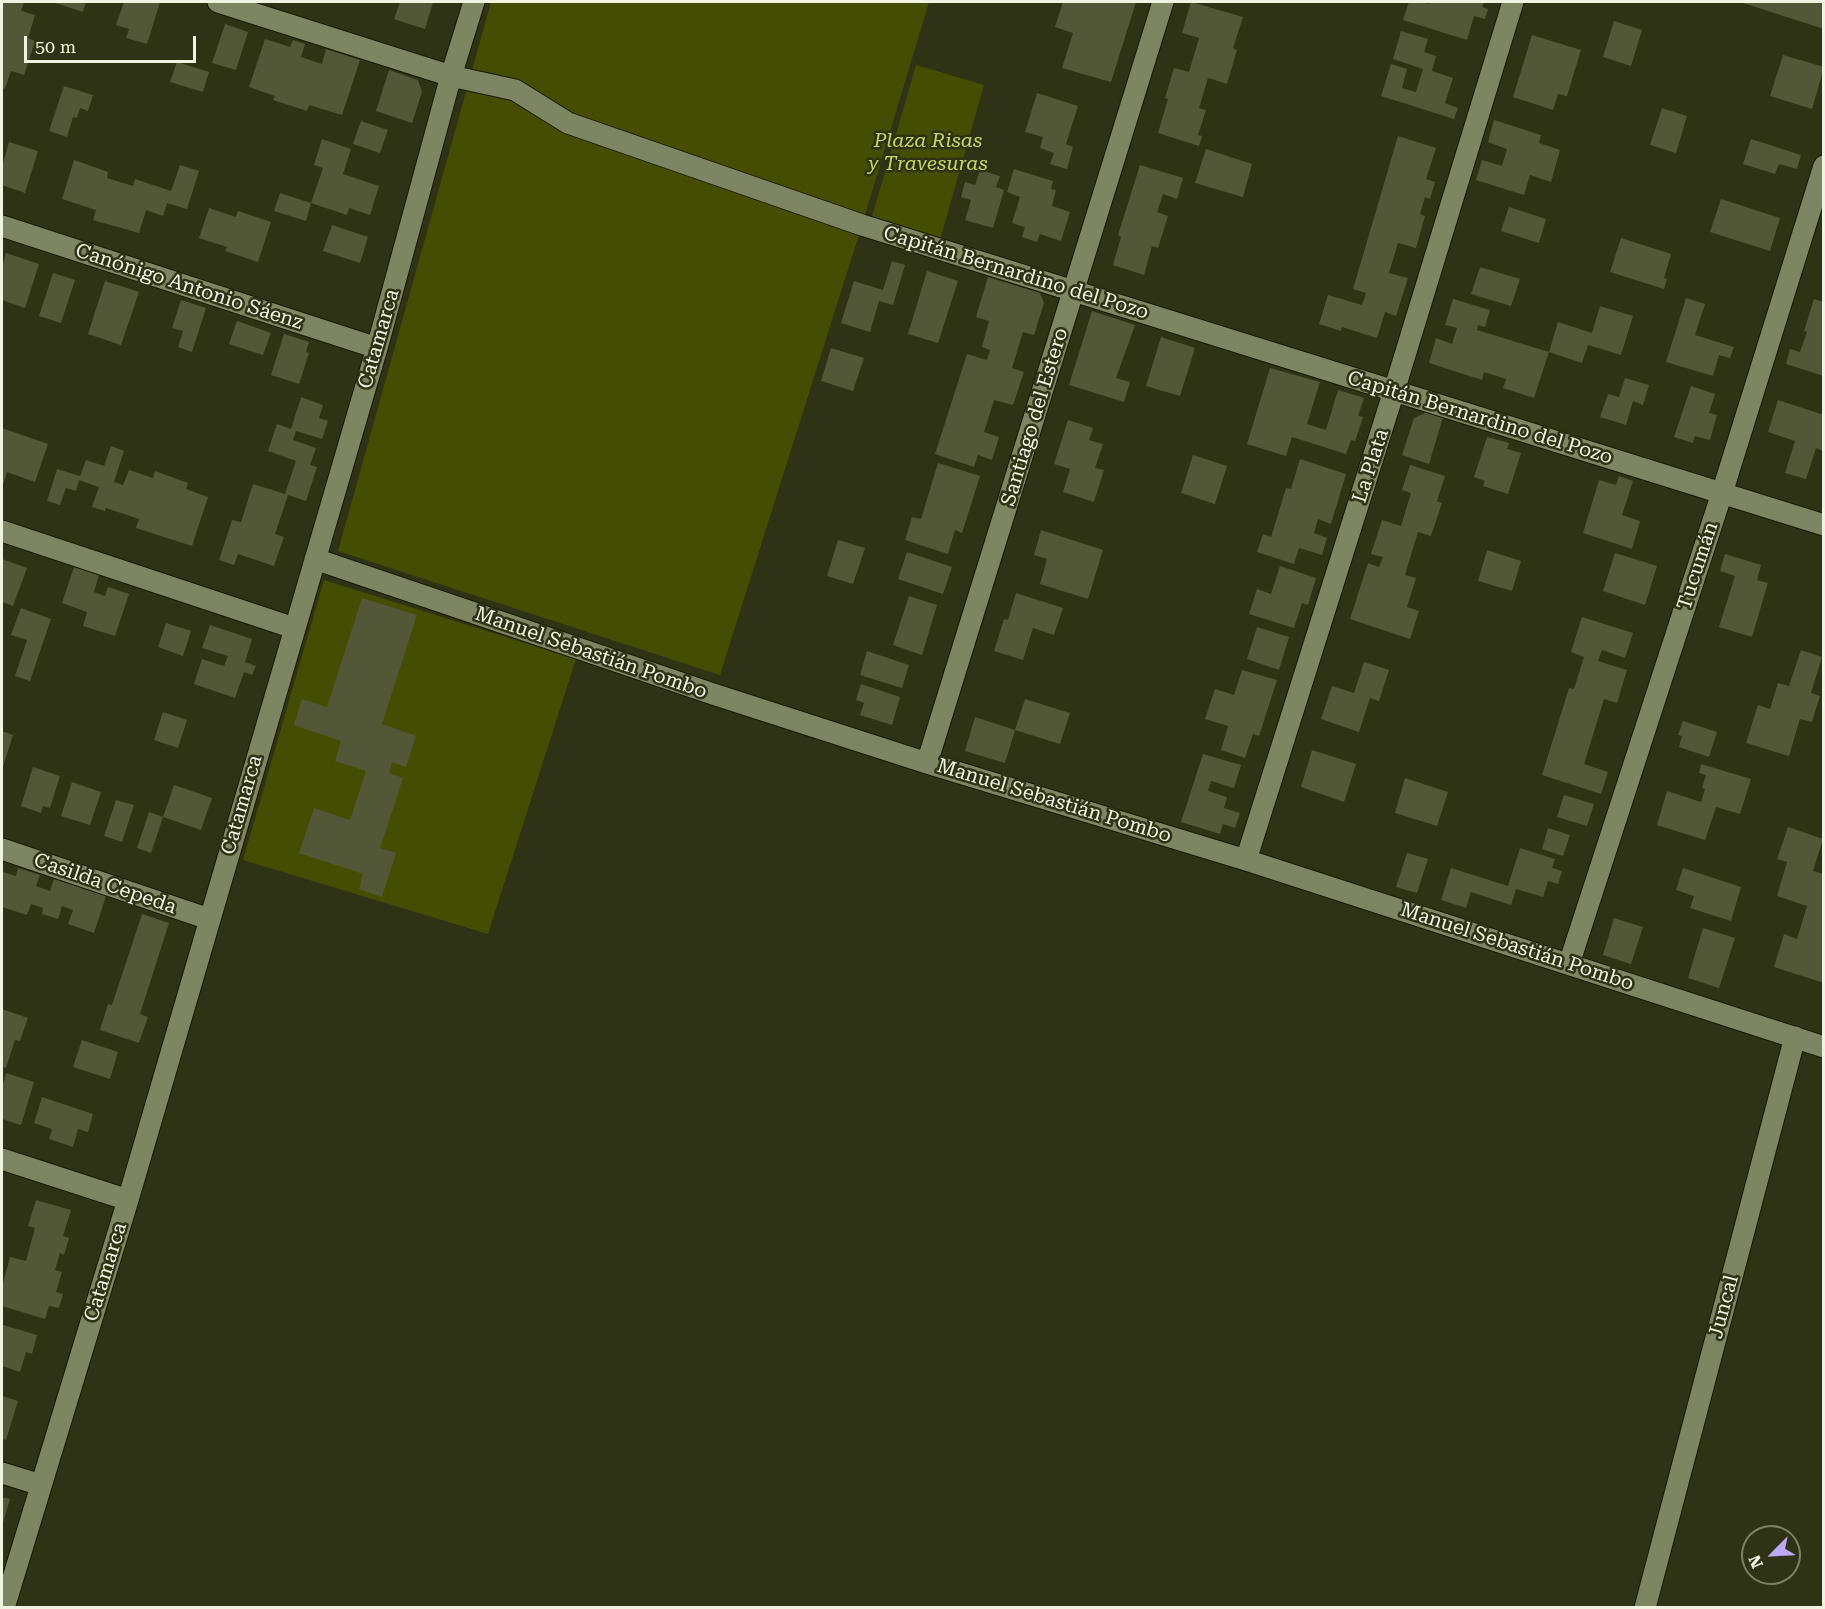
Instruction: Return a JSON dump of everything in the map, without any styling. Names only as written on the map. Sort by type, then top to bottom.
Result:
[{"type":"street","name":"Capitán Bernardino del Pozo","points":[[218,2],[451,76],[514,90],[568,123],[862,225],[1824,525]]},
{"type":"street","name":"Catamarca","points":[[4,1608],[128,1200],[377,348],[451,76],[474,2]]},
{"type":"street","name":"Santiago del Estero","points":[[927,763],[1163,2]]},
{"type":"street","name":"La Plata","points":[[1246,860],[1394,391],[1512,2]]},
{"type":"street","name":"Tucumán","points":[[1569,964],[1722,493],[1824,166]]},
{"type":"street","name":"Canónigo Antonio Sáenz","points":[[2,226],[377,348]]},
{"type":"street","points":[[2,531],[294,628]]},
{"type":"street","name":"Manuel Sebastián Pombo","points":[[315,559],[713,694],[927,763],[1246,860],[1795,1037]]},
{"type":"street","name":"Casilda Cepeda","points":[[2,849],[209,919]]},
{"type":"street","points":[[1795,1037],[1824,1047]]},
{"type":"street","name":"Juncal","points":[[1645,1608],[1795,1037]]},
{"type":"street","points":[[2,1159],[128,1200]]},
{"type":"street","points":[[2,1473],[40,1485]]},
{"type":"green space","points":[[491,2],[929,2],[862,225],[720,675],[338,551]]},
{"type":"green space","name":"Plaza Risas y Travesuras","points":[[916,65],[984,85],[940,240],[871,220]]},
{"type":"green space","points":[[324,580],[576,659],[488,934],[243,860]]},
{"type":"building","points":[[2,2],[24,2],[21,11],[35,15],[28,38],[35,41],[24,75],[11,71],[5,89],[2,88]]},
{"type":"building","points":[[52,2],[86,2],[83,12]]},
{"type":"building","points":[[124,2],[160,2],[147,44],[126,38],[129,29],[116,25]]},
{"type":"building","points":[[400,2],[433,2],[425,29],[394,19]]},
{"type":"building","points":[[1063,2],[1136,2],[1111,82],[1062,68],[1073,33],[1055,27]]},
{"type":"building","points":[[1191,2],[1243,17],[1233,48],[1237,50],[1227,84],[1208,78],[1199,108],[1206,110],[1198,135],[1202,136],[1199,146],[1158,133],[1174,68],[1189,72],[1199,38],[1182,33]]},
{"type":"building","points":[[1409,2],[1429,4],[1429,2],[1484,2],[1482,7],[1488,9],[1485,19],[1474,16],[1467,40],[1403,20]]},
{"type":"building","points":[[1824,2],[1824,29],[1743,3]]},
{"type":"building","points":[[1614,21],[1642,30],[1631,66],[1603,57]]},
{"type":"building","points":[[225,24],[248,32],[236,70],[212,63]]},
{"type":"building","points":[[1401,31],[1428,39],[1424,52],[1436,56],[1432,71],[1453,78],[1445,103],[1458,108],[1454,119],[1381,96],[1391,64],[1407,69],[1402,88],[1416,92],[1423,69],[1393,59]]},
{"type":"building","points":[[1532,35],[1581,50],[1567,96],[1558,94],[1553,110],[1513,97]]},
{"type":"building","points":[[265,39],[290,47],[293,40],[305,44],[301,57],[322,64],[326,49],[360,60],[342,115],[309,105],[307,111],[273,100],[275,96],[249,87]]},
{"type":"building","points":[[1783,55],[1824,67],[1812,109],[1770,96]]},
{"type":"building","points":[[177,62],[209,72],[203,92],[170,82]]},
{"type":"building","points":[[389,70],[418,80],[422,92],[412,123],[376,111]]},
{"type":"building","points":[[64,86],[93,95],[88,111],[80,108],[77,118],[73,117],[67,137],[49,131]]},
{"type":"building","points":[[1037,93],[1078,106],[1066,144],[1073,147],[1067,169],[1050,164],[1054,153],[1040,148],[1043,137],[1025,132]]},
{"type":"building","points":[[1662,108],[1687,116],[1676,153],[1650,145]]},
{"type":"building","points":[[1494,120],[1541,135],[1539,143],[1560,150],[1551,182],[1530,175],[1524,195],[1476,180],[1482,160],[1502,166],[1507,149],[1488,142]]},
{"type":"building","points":[[361,121],[388,130],[380,153],[353,144]]},
{"type":"building","points":[[1398,136],[1436,148],[1426,179],[1435,182],[1430,199],[1425,197],[1420,214],[1425,216],[1416,248],[1398,243],[1389,273],[1408,278],[1396,316],[1385,312],[1377,338],[1342,327],[1341,331],[1319,324],[1328,295],[1362,305],[1366,293],[1353,289]]},
{"type":"building","points":[[322,139],[351,149],[343,174],[379,186],[370,215],[349,208],[347,215],[311,203],[323,168],[314,165]]},
{"type":"building","points":[[1751,139],[1801,155],[1797,169],[1779,164],[1775,174],[1743,164]]},
{"type":"building","points":[[9,142],[38,151],[25,193],[2,185],[2,167]]},
{"type":"building","points":[[1206,149],[1252,164],[1243,197],[1195,183]]},
{"type":"building","points":[[74,160],[108,172],[107,178],[133,186],[135,179],[171,191],[180,165],[199,171],[187,209],[167,203],[163,216],[146,210],[139,233],[93,220],[96,210],[62,199]]},
{"type":"building","points":[[1140,165],[1183,178],[1177,199],[1163,194],[1157,212],[1168,216],[1158,248],[1152,246],[1144,275],[1113,265],[1121,237],[1118,235]]},
{"type":"building","points":[[1014,169],[1053,181],[1051,189],[1056,190],[1052,206],[1070,212],[1061,241],[1040,234],[1037,242],[1022,237],[1025,227],[1012,223],[1020,197],[1007,192]]},
{"type":"building","points":[[980,170],[1000,176],[996,187],[1004,190],[993,228],[965,220],[971,200],[961,197],[965,182],[975,185]]},
{"type":"building","points":[[280,193],[311,203],[306,221],[274,211]]},
{"type":"building","points":[[1721,199],[1780,218],[1770,251],[1710,232]]},
{"type":"building","points":[[1509,207],[1546,219],[1539,243],[1501,231]]},
{"type":"building","points":[[209,208],[236,217],[238,211],[271,222],[258,262],[225,251],[227,247],[199,238]]},
{"type":"building","points":[[332,225],[368,237],[360,263],[323,251]]},
{"type":"building","points":[[1621,238],[1671,254],[1664,278],[1667,279],[1664,289],[1610,272]]},
{"type":"building","points":[[6,253],[39,264],[25,308],[2,300],[2,268]]},
{"type":"building","points":[[892,261],[905,265],[893,305],[879,301],[870,332],[841,323],[854,281],[883,290]]},
{"type":"building","points":[[1480,267],[1520,279],[1511,306],[1471,294]]},
{"type":"building","points":[[927,271],[958,281],[938,343],[908,334]]},
{"type":"building","points":[[53,273],[75,280],[61,323],[39,316]]},
{"type":"building","points":[[988,277],[1040,293],[1044,303],[1034,335],[1023,332],[1012,368],[1024,372],[1013,405],[994,400],[984,432],[999,437],[992,460],[978,455],[974,467],[935,454],[967,354],[987,360],[990,350],[982,347],[989,321],[976,317]]},
{"type":"building","points":[[105,281],[139,292],[121,345],[88,334]]},
{"type":"building","points":[[1686,298],[1705,304],[1695,335],[1734,347],[1730,358],[1719,355],[1713,376],[1666,362]]},
{"type":"building","points":[[1453,299],[1490,310],[1485,327],[1478,325],[1477,330],[1549,352],[1534,398],[1503,388],[1506,379],[1484,372],[1482,380],[1429,363],[1436,338],[1452,344],[1457,328],[1445,325]]},
{"type":"building","points":[[1814,299],[1824,302],[1824,376],[1786,364],[1790,349],[1800,352]]},
{"type":"building","points":[[181,300],[206,308],[192,352],[178,347],[183,331],[172,328]]},
{"type":"building","points":[[1600,306],[1633,316],[1621,355],[1588,345],[1582,363],[1549,352],[1558,322],[1592,333]]},
{"type":"building","points":[[1092,311],[1135,325],[1116,378],[1130,382],[1124,402],[1069,385]]},
{"type":"building","points":[[237,321],[271,333],[263,355],[229,344]]},
{"type":"building","points":[[284,334],[309,342],[306,352],[309,353],[299,384],[271,375]]},
{"type":"building","points":[[1161,337],[1195,348],[1180,396],[1146,386]]},
{"type":"building","points":[[831,348],[864,358],[853,391],[821,381]]},
{"type":"building","points":[[1270,368],[1320,382],[1307,424],[1326,430],[1338,390],[1364,398],[1358,416],[1363,417],[1355,441],[1351,440],[1346,454],[1292,437],[1286,456],[1247,444]]},
{"type":"building","points":[[1625,378],[1649,385],[1643,405],[1633,401],[1626,425],[1600,417],[1608,394],[1619,397]]},
{"type":"building","points":[[1691,386],[1715,394],[1709,413],[1717,415],[1710,440],[1695,436],[1693,443],[1674,437]]},
{"type":"building","points":[[301,397],[323,405],[319,418],[328,421],[322,439],[296,431],[293,440],[316,448],[310,465],[317,467],[306,501],[288,495],[275,534],[284,537],[274,566],[238,554],[234,565],[219,560],[232,520],[241,522],[253,484],[285,494],[296,461],[268,451],[277,424],[291,429]]},
{"type":"building","points":[[1778,400],[1824,415],[1824,451],[1816,448],[1806,479],[1785,473],[1795,441],[1768,432]]},
{"type":"building","points":[[1427,412],[1443,417],[1429,464],[1402,455],[1414,418]]},
{"type":"building","points":[[1068,420],[1093,428],[1089,440],[1103,444],[1095,468],[1104,470],[1094,502],[1063,492],[1070,469],[1054,464]]},
{"type":"building","points":[[2,428],[48,444],[35,482],[7,472],[2,488]]},
{"type":"building","points":[[1487,437],[1509,443],[1507,449],[1521,453],[1508,494],[1483,486],[1485,481],[1474,477]]},
{"type":"building","points":[[111,446],[124,451],[114,482],[123,485],[129,470],[153,478],[155,471],[188,483],[186,489],[208,497],[192,546],[136,528],[139,519],[106,508],[105,511],[92,507],[99,487],[79,480],[76,491],[66,488],[60,505],[47,501],[57,469],[80,476],[86,460],[104,466]]},
{"type":"building","points":[[1193,455],[1227,466],[1215,504],[1181,493]]},
{"type":"building","points":[[1300,459],[1346,474],[1331,524],[1318,519],[1314,533],[1327,538],[1322,555],[1299,548],[1294,564],[1257,552],[1263,534],[1271,537],[1286,488],[1291,489]]},
{"type":"building","points":[[938,463],[980,476],[962,533],[955,530],[948,554],[905,540],[912,517],[921,519]]},
{"type":"building","points":[[1410,465],[1445,476],[1437,501],[1442,503],[1431,536],[1418,532],[1405,575],[1416,578],[1407,607],[1419,611],[1410,639],[1350,619],[1368,563],[1379,567],[1383,557],[1371,554],[1382,520],[1401,526],[1411,493],[1402,490]]},
{"type":"building","points":[[1619,476],[1633,481],[1622,515],[1640,521],[1632,549],[1583,533],[1599,480],[1616,485]]},
{"type":"building","points":[[1041,530],[1103,550],[1088,599],[1040,584],[1047,559],[1034,555]]},
{"type":"building","points":[[838,540],[865,548],[853,584],[827,576]]},
{"type":"building","points":[[1487,550],[1521,561],[1512,591],[1478,581]]},
{"type":"building","points":[[907,552],[952,567],[943,594],[898,579]]},
{"type":"building","points":[[1615,553],[1657,566],[1645,605],[1603,591]]},
{"type":"building","points":[[1725,554],[1761,565],[1757,580],[1768,583],[1752,637],[1719,627],[1735,576],[1720,571]]},
{"type":"building","points":[[2,559],[27,568],[13,606],[2,602]]},
{"type":"building","points":[[1280,566],[1316,578],[1308,605],[1302,603],[1294,628],[1249,614],[1257,589],[1271,594]]},
{"type":"building","points":[[74,567],[99,575],[94,592],[105,596],[108,587],[129,594],[115,636],[83,626],[87,612],[62,603]]},
{"type":"building","points":[[1016,593],[1063,608],[1054,635],[1033,628],[1023,660],[994,651],[1004,619],[1008,620]]},
{"type":"building","points":[[909,596],[937,605],[922,655],[893,645]]},
{"type":"building","points":[[362,598],[417,615],[382,724],[416,736],[406,767],[392,762],[389,773],[403,778],[380,848],[396,853],[382,897],[359,889],[363,874],[299,853],[314,808],[350,820],[366,771],[335,761],[341,741],[294,725],[302,699],[327,707]]},
{"type":"building","points":[[21,608],[51,619],[30,681],[15,676],[27,640],[11,635]]},
{"type":"building","points":[[1582,617],[1633,633],[1625,658],[1602,650],[1598,661],[1627,670],[1617,703],[1604,699],[1584,764],[1608,772],[1601,794],[1542,775],[1569,688],[1574,689],[1584,657],[1571,652]]},
{"type":"building","points":[[166,623],[191,631],[183,656],[158,647]]},
{"type":"building","points":[[210,625],[252,639],[245,662],[256,666],[252,675],[244,672],[235,698],[194,684],[202,659],[224,666],[228,656],[202,648]]},
{"type":"building","points":[[1257,627],[1289,637],[1279,670],[1247,659]]},
{"type":"building","points":[[1801,650],[1822,657],[1811,693],[1820,696],[1812,722],[1800,719],[1789,756],[1746,743],[1758,705],[1770,709],[1778,683],[1789,686]]},
{"type":"building","points":[[867,651],[909,665],[902,688],[860,675]]},
{"type":"building","points":[[1364,662],[1389,670],[1379,701],[1370,698],[1359,732],[1321,719],[1332,686],[1354,693]]},
{"type":"building","points":[[1242,670],[1277,680],[1259,736],[1253,734],[1245,758],[1221,750],[1228,726],[1205,719],[1215,689],[1234,695]]},
{"type":"building","points":[[861,684],[900,697],[892,725],[860,715],[864,703],[856,700]]},
{"type":"building","points":[[1025,699],[1070,713],[1060,744],[1015,730]]},
{"type":"building","points":[[163,712],[187,720],[178,748],[154,740]]},
{"type":"building","points":[[975,717],[1015,730],[1005,763],[965,751]]},
{"type":"building","points":[[1683,721],[1717,732],[1709,757],[1679,747],[1682,736],[1678,735]]},
{"type":"building","points":[[2,731],[13,735],[2,770]]},
{"type":"building","points":[[1312,750],[1356,764],[1344,802],[1301,787]]},
{"type":"building","points":[[1203,754],[1241,765],[1234,788],[1211,781],[1208,791],[1227,797],[1224,808],[1240,813],[1235,828],[1223,824],[1220,834],[1181,822]]},
{"type":"building","points":[[1701,764],[1751,779],[1740,814],[1716,807],[1705,840],[1657,825],[1667,791],[1701,802],[1706,775],[1699,773]]},
{"type":"building","points":[[33,767],[60,776],[50,808],[43,806],[41,813],[21,806]]},
{"type":"building","points":[[1405,778],[1448,792],[1437,826],[1395,813]]},
{"type":"building","points":[[72,782],[101,792],[90,825],[61,816]]},
{"type":"building","points":[[174,785],[212,798],[201,830],[163,817]]},
{"type":"building","points":[[1564,795],[1594,804],[1587,826],[1557,817]]},
{"type":"building","points":[[116,800],[134,805],[122,842],[104,836]]},
{"type":"building","points":[[149,812],[163,817],[151,853],[137,848]]},
{"type":"building","points":[[1788,827],[1823,839],[1813,871],[1824,874],[1822,910],[1824,911],[1824,983],[1774,967],[1784,934],[1797,939],[1807,906],[1777,896],[1787,862],[1777,859]]},
{"type":"building","points":[[1548,828],[1570,835],[1563,856],[1542,849]]},
{"type":"building","points":[[1520,848],[1555,859],[1552,868],[1562,871],[1558,884],[1548,881],[1543,897],[1516,889],[1511,905],[1471,892],[1466,908],[1441,900],[1451,868],[1508,886]]},
{"type":"building","points":[[1407,853],[1428,859],[1417,893],[1396,887]]},
{"type":"building","points":[[18,868],[40,875],[36,886],[50,891],[54,879],[106,896],[94,933],[68,924],[73,910],[62,906],[58,919],[42,914],[43,908],[31,904],[27,915],[2,907],[3,872],[16,876]]},
{"type":"building","points":[[1683,868],[1741,887],[1731,921],[1690,908],[1694,896],[1676,890]]},
{"type":"building","points":[[142,914],[169,923],[140,1014],[148,1017],[139,1043],[100,1030],[108,1004],[112,1005]]},
{"type":"building","points":[[1614,918],[1643,927],[1631,964],[1603,955]]},
{"type":"building","points":[[1703,928],[1735,938],[1719,988],[1688,978]]},
{"type":"building","points":[[2,1009],[28,1018],[20,1041],[15,1040],[6,1068],[2,1067]]},
{"type":"building","points":[[82,1040],[118,1052],[110,1079],[73,1067]]},
{"type":"building","points":[[6,1073],[34,1082],[21,1125],[2,1119],[2,1088]]},
{"type":"building","points":[[42,1097],[93,1114],[88,1132],[78,1129],[73,1147],[49,1139],[52,1129],[34,1123]]},
{"type":"building","points":[[36,1200],[71,1210],[63,1236],[69,1238],[64,1255],[60,1253],[55,1270],[62,1272],[56,1292],[63,1294],[59,1308],[49,1306],[45,1319],[2,1306],[2,1287],[10,1257],[26,1261],[35,1228],[28,1226]]},
{"type":"building","points":[[3,1325],[37,1335],[32,1354],[26,1352],[20,1372],[2,1366]]},
{"type":"building","points":[[2,1396],[18,1401],[6,1440],[2,1439]]},
{"type":"building","points":[[2,1497],[10,1499],[2,1526]]}]
